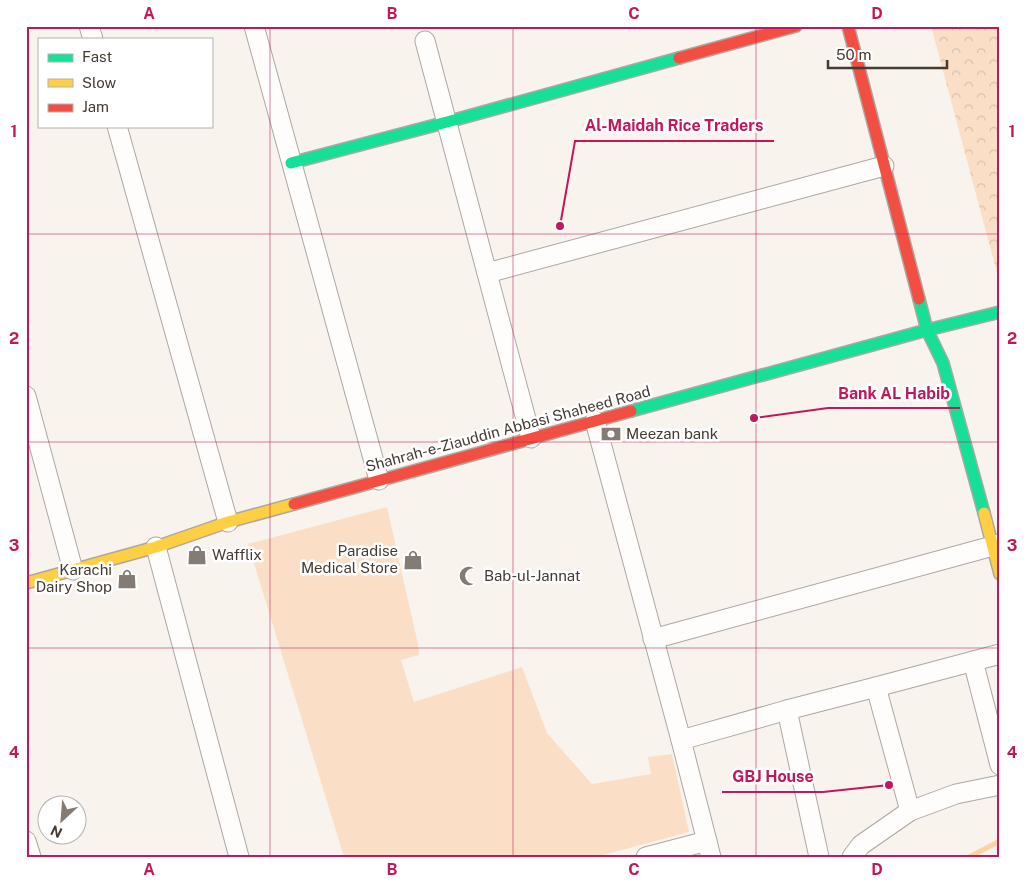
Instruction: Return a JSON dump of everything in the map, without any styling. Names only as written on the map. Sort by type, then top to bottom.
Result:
[{"type":"street","points":[[89,26],[93,38]]},
{"type":"street","points":[[254,26],[379,480]]},
{"type":"street","points":[[291,163],[796,26]]},
{"type":"street","points":[[848,26],[927,330],[943,363],[996,545],[1000,574]]},
{"type":"street","points":[[425,41],[531,438]]},
{"type":"street","points":[[118,128],[228,522]]},
{"type":"street","points":[[487,273],[884,166]]},
{"type":"street","name":"Shahrah-e-Ziauddin Abbasi Shaheed Road","points":[[26,583],[156,547],[228,522],[927,330],[1000,312]]},
{"type":"street","points":[[26,396],[73,570]]},
{"type":"street","points":[[595,421],[709,849],[646,857]]},
{"type":"street","points":[[652,638],[996,545]]},
{"type":"street","points":[[156,547],[239,857]]},
{"type":"street","points":[[681,740],[1000,654]]},
{"type":"street","points":[[973,661],[1000,765]]},
{"type":"street","points":[[876,688],[910,811]]},
{"type":"street","points":[[787,710],[819,857]]},
{"type":"street","points":[[852,857],[860,845],[910,811],[956,794],[1000,785]]},
{"type":"street","points":[[26,841],[31,857]]},
{"type":"green space","points":[[931,26],[1000,26],[1000,284]]},
{"type":"green space","points":[[387,507],[418,644],[419,655],[401,660],[414,702],[522,667],[547,733],[592,784],[651,774],[648,757],[672,754],[689,832],[596,857],[344,857],[248,544]]},
{"type":"waterway","points":[[969,857],[1000,841]]},
{"type":"traffic: fast","points":[[291,163],[679,58]]},
{"type":"traffic: fast","points":[[919,299],[927,330],[943,363],[984,513]]},
{"type":"traffic: fast","points":[[631,411],[927,330],[1000,312]]},
{"type":"traffic: slow","points":[[26,583],[156,547],[228,522],[294,504]]},
{"type":"traffic: slow","points":[[984,513],[1000,574]]},
{"type":"traffic: jam","points":[[679,58],[796,26]]},
{"type":"traffic: jam","points":[[848,26],[919,299]]},
{"type":"traffic: jam","points":[[294,504],[631,411]]},
{"type":"place","name":"Al-Maidah Rice Traders","points":[[560,226]]},
{"type":"place","name":"Bank AL Habib","points":[[754,418]]},
{"type":"place","name":"Meezan bank","points":[[611,434]]},
{"type":"place","name":"Wafflix","points":[[197,555]]},
{"type":"place","name":"Paradise Medical Store","points":[[413,560]]},
{"type":"place","name":"Bab-ul-Jannat","points":[[469,576]]},
{"type":"place","name":"Karachi Dairy Shop","points":[[127,579]]},
{"type":"place","name":"GBJ House","points":[[889,785]]}]
